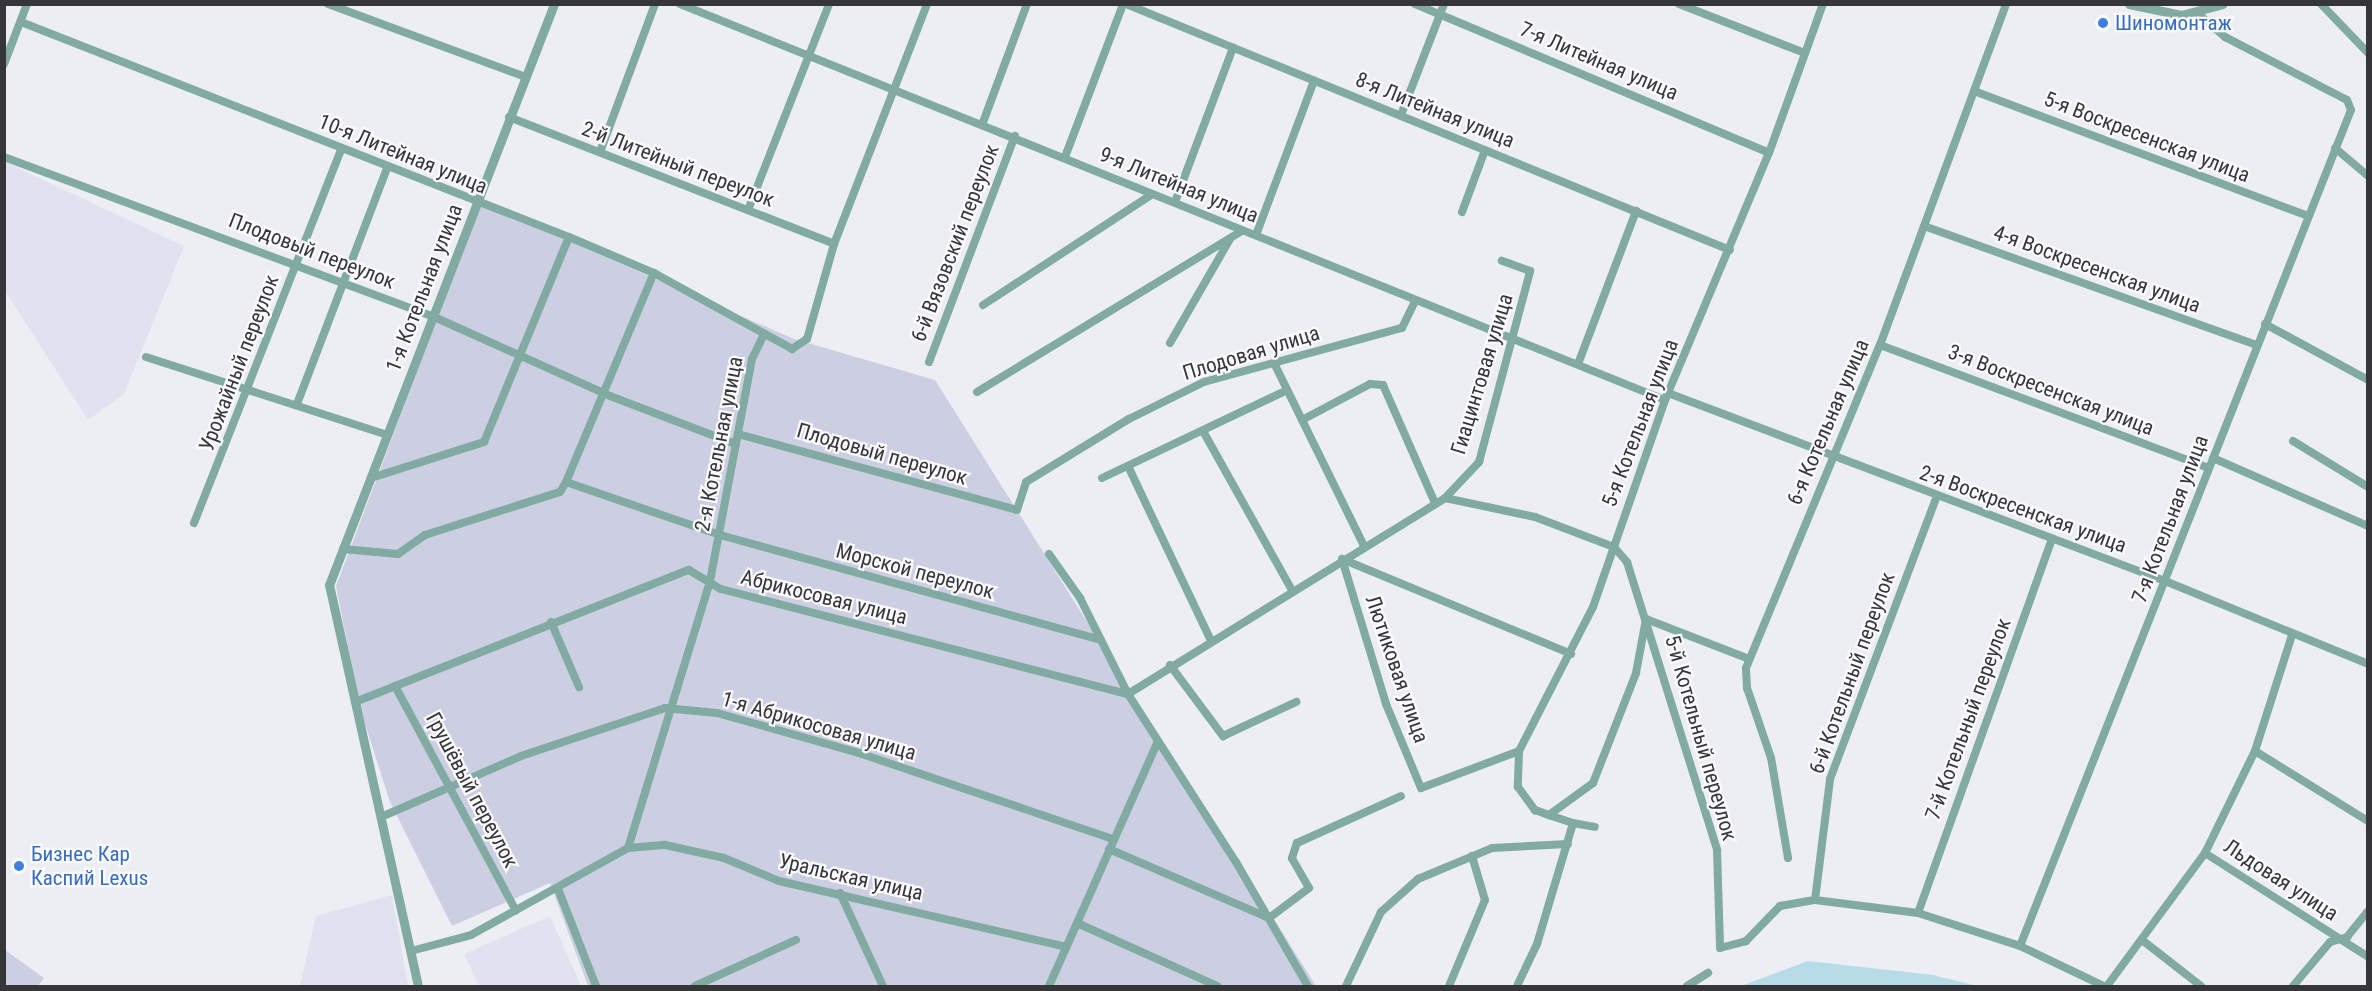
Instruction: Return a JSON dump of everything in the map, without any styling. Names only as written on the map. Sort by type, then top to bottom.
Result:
[{"type":"street","points":[[4,64],[27,4]]},
{"type":"street","points":[[328,4],[525,77]]},
{"type":"street","name":"1-я Котельная улица","points":[[355,702],[329,585],[509,117],[555,4]]},
{"type":"street","points":[[600,152],[655,4]]},
{"type":"street","name":"9-я Литейная улица","points":[[680,4],[894,92],[1015,136],[1151,195],[1175,202],[1256,235],[1414,303],[1513,342],[1666,397]]},
{"type":"street","points":[[748,210],[829,4]]},
{"type":"street","name":"2-я Котельная улица","points":[[628,848],[674,709],[710,581],[752,359],[764,334],[792,349],[807,339],[834,244],[927,4]]},
{"type":"street","name":"6-й Вязовский переулок","points":[[982,125],[1027,4]]},
{"type":"street","points":[[1065,157],[1125,4]]},
{"type":"street","name":"8-я Литейная улица","points":[[1125,4],[1730,250]]},
{"type":"street","name":"7-я Литейная улица","points":[[1415,4],[1769,153]]},
{"type":"street","points":[[1401,116],[1444,4]]},
{"type":"street","points":[[1679,4],[1805,53]]},
{"type":"street","name":"5-я Котельная улица","points":[[1519,751],[1571,654],[1614,547],[1666,397],[1769,153],[1823,4]]},
{"type":"street","name":"6-я Котельная улица","points":[[1788,858],[1772,758],[1747,688],[1749,659],[1880,345],[2006,4]]},
{"type":"street","points":[[2129,4],[2152,13],[2199,14],[2223,4]]},
{"type":"street","points":[[2321,4],[2367,53]]},
{"type":"street","name":"7-я Котельная улица","points":[[2020,946],[2335,148],[2350,104],[2225,37],[2199,14]]},
{"type":"street","name":"10-я Литейная улица","points":[[21,22],[476,204],[569,237],[654,273],[764,334]]},
{"type":"street","points":[[1175,202],[1233,48]]},
{"type":"street","points":[[1256,235],[1314,81]]},
{"type":"street","name":"5-я Воскресенская улица","points":[[1974,91],[2308,216]]},
{"type":"street","name":"2-й Литейный переулок","points":[[509,117],[834,244]]},
{"type":"street","name":"6-й Вязовский переулок","points":[[929,362],[1015,136]]},
{"type":"street","points":[[2335,148],[2367,176]]},
{"type":"street","name":"Урожайный переулок","points":[[194,523],[249,389],[341,149]]},
{"type":"street","points":[[1462,212],[1485,150]]},
{"type":"street","name":"Плодовый переулок","points":[[4,157],[432,316],[604,393],[736,444]]},
{"type":"street","points":[[297,404],[387,168]]},
{"type":"street","points":[[983,305],[1151,195]]},
{"type":"street","points":[[1578,364],[1636,211]]},
{"type":"street","name":"4-я Воскресенская улица","points":[[1924,226],[2257,345]]},
{"type":"street","points":[[977,392],[1242,231]]},
{"type":"street","points":[[371,478],[484,442],[569,237]]},
{"type":"street","points":[[1170,343],[1231,238]]},
{"type":"street","name":"Гиацинтовая улица","points":[[1128,694],[1210,639],[1445,498],[1479,462],[1513,342],[1530,271],[1502,261]]},
{"type":"street","points":[[343,549],[398,554],[425,534],[560,492],[654,273]]},
{"type":"street","name":"Плодовая улица","points":[[1017,510],[1026,482],[1129,419],[1203,382],[1402,328],[1414,303]]},
{"type":"street","points":[[2265,324],[2367,380]]},
{"type":"street","name":"3-я Воскресенская улица","points":[[1880,345],[2209,468]]},
{"type":"street","points":[[146,357],[387,435]]},
{"type":"street","points":[[1274,363],[1364,546]]},
{"type":"street","points":[[1302,420],[1370,384],[1383,385],[1436,503]]},
{"type":"street","points":[[1102,478],[1287,390]]},
{"type":"street","name":"2-я Воскресенская улица","points":[[1666,397],[1833,456],[1936,498],[2052,538],[2165,581],[2367,664]]},
{"type":"street","points":[[1203,431],[1292,590]]},
{"type":"street","name":"Плодовый переулок","points":[[738,434],[1017,510]]},
{"type":"street","points":[[2293,441],[2367,487]]},
{"type":"street","points":[[2213,458],[2367,526]]},
{"type":"street","points":[[1128,466],[1210,639]]},
{"type":"street","name":"Морской переулок","points":[[566,482],[720,535],[1101,640]]},
{"type":"street","points":[[1445,498],[1535,517],[1614,547]]},
{"type":"street","name":"6-й Котельный переулок","points":[[1815,900],[1830,779],[1936,498]]},
{"type":"street","name":"7-й Котельный переулок","points":[[1918,913],[2052,538]]},
{"type":"street","name":"5-й Котельный переулок","points":[[1614,547],[1627,562],[1717,850],[1720,948],[1746,941],[1780,906],[1815,900]]},
{"type":"street","points":[[1048,554],[1101,640],[1128,694],[1157,743],[1269,918],[1308,987]]},
{"type":"street","points":[[1342,560],[1571,654]]},
{"type":"street","name":"Лютиковая улица","points":[[1342,560],[1386,704],[1421,788],[1519,751]]},
{"type":"street","name":"Абрикосовая улица","points":[[355,702],[551,622],[689,570],[721,589],[1128,694]]},
{"type":"street","points":[[1549,815],[1593,783],[1636,673],[1646,619],[1749,659]]},
{"type":"street","points":[[551,622],[579,687]]},
{"type":"street","points":[[1815,900],[1918,913],[2020,946],[2106,987],[2205,853],[2255,751],[2292,635]]},
{"type":"street","points":[[1170,665],[1223,736],[1296,702]]},
{"type":"street","name":"Грушёвый переулок","points":[[395,686],[516,911]]},
{"type":"street","points":[[355,702],[418,987]]},
{"type":"street","name":"1-я Абрикосовая улица","points":[[381,818],[448,786],[625,720],[674,709],[717,712],[859,753],[1113,839]]},
{"type":"street","points":[[1049,987],[1157,743]]},
{"type":"street","points":[[1519,751],[1516,774],[1528,806],[1574,823],[1595,827]]},
{"type":"street","points":[[2255,751],[2367,821]]},
{"type":"street","points":[[1269,918],[1309,888],[1292,858],[1297,843],[1401,796]]},
{"type":"street","points":[[1517,987],[1537,944],[1574,823]]},
{"type":"street","points":[[1346,987],[1381,912],[1418,879],[1472,856],[1510,846],[1568,844]]},
{"type":"street","points":[[411,951],[471,935],[558,889],[628,848]]},
{"type":"street","name":"Уральская улица","points":[[628,848],[675,848],[724,858],[778,881],[840,893],[1067,947]]},
{"type":"street","points":[[1109,849],[1269,918]]},
{"type":"street","name":"Льдовая улица","points":[[2205,853],[2367,957]]},
{"type":"street","points":[[1449,987],[1485,900],[1472,856]]},
{"type":"street","points":[[558,889],[596,987]]},
{"type":"street","points":[[840,893],[883,987]]},
{"type":"street","points":[[2294,987],[2330,942],[2340,939],[2367,911]]},
{"type":"street","points":[[1077,923],[1217,987]]},
{"type":"street","points":[[695,987],[796,940]]},
{"type":"street","points":[[2142,940],[2201,987]]},
{"type":"street","points":[[1687,987],[1708,973]]},
{"type":"shaded area","points":[[5,162],[184,246],[124,394],[88,420],[5,291]]},
{"type":"shaded area","points":[[481,203],[794,339],[935,380],[1316,986],[588,986],[550,883],[452,926],[390,802],[360,708],[336,586]]},
{"type":"shaded area","points":[[392,895],[408,986],[300,986],[316,916]]},
{"type":"shaded area","points":[[550,916],[581,986],[479,986],[464,954]]},
{"type":"shaded area","points":[[5,950],[44,978],[38,986],[5,986]]},
{"type":"shaded area","points":[[1808,961],[1933,975],[1977,986],[1741,986]]},
{"type":"place","name":"Шиномонтаж","points":[[2103,23]]},
{"type":"place","name":"Бизнес Кар Каспий Lexus","points":[[19,866]]}]
